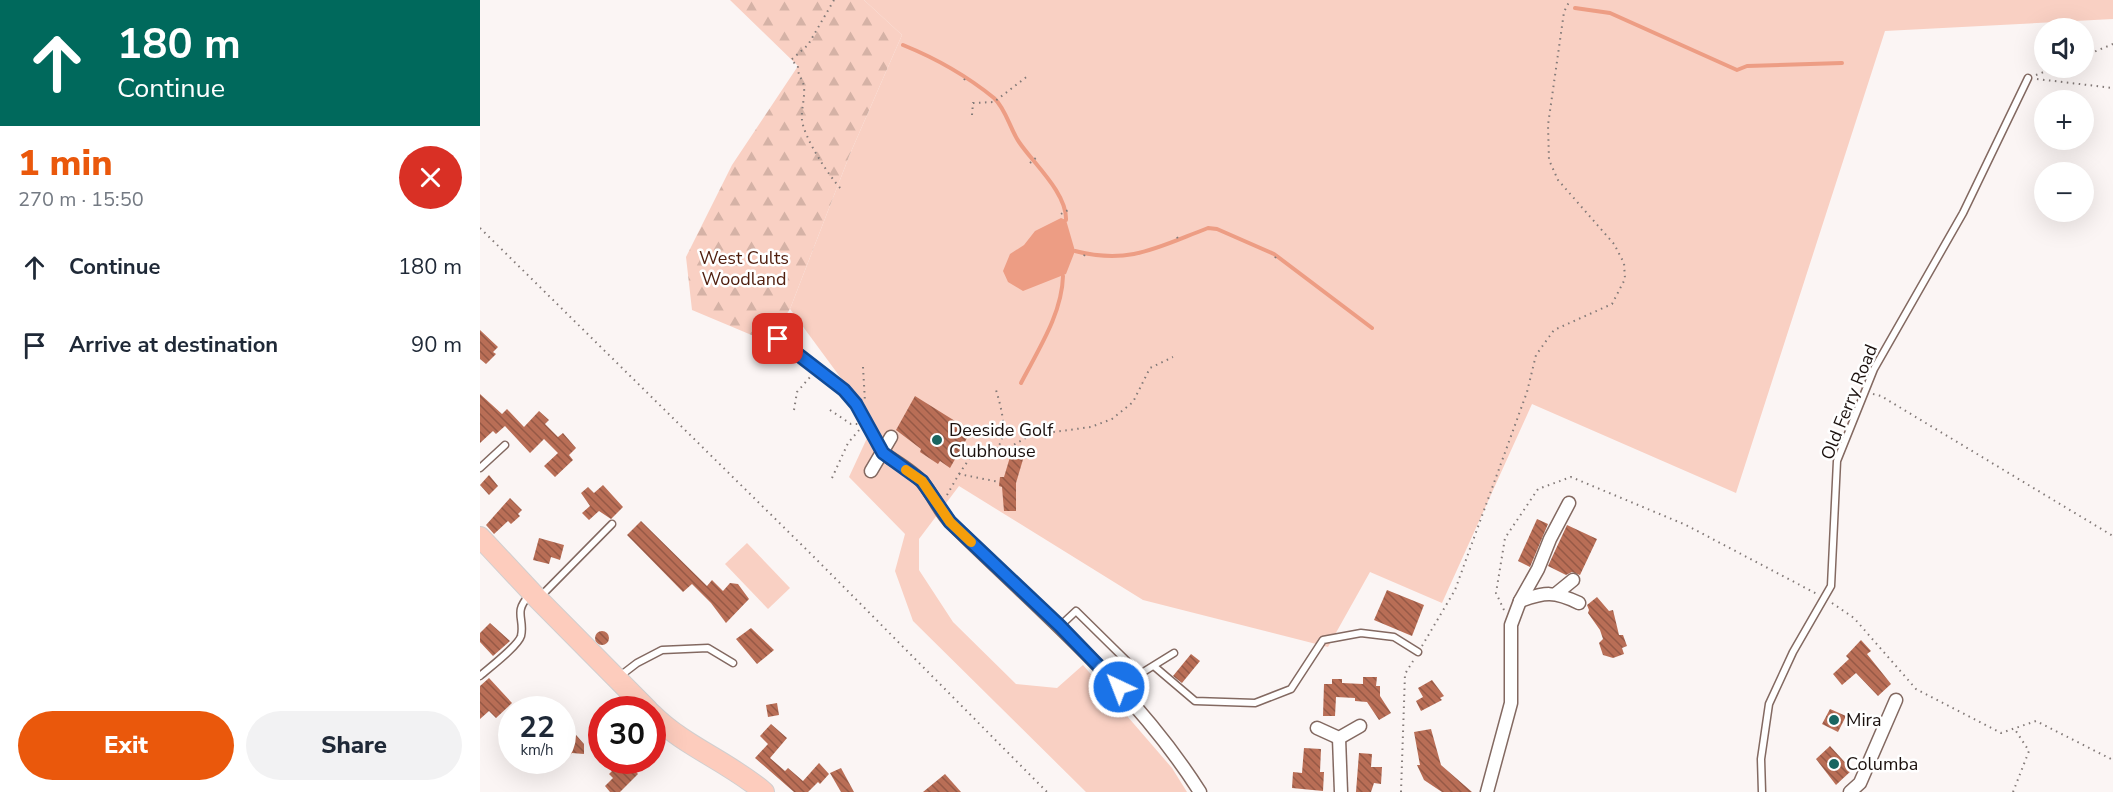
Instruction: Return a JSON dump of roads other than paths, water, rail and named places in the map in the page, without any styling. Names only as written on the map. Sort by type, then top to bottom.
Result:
[{"type":"main road","points":[[480,537],[635,696]]},
{"type":"main road","points":[[666,728],[727,764],[764,792]]},
{"type":"street","points":[[871,471],[891,437]]},
{"type":"street","points":[[883,453],[922,481],[950,522],[1060,626],[1119,687],[1157,732],[1200,792]]},
{"type":"street","points":[[1487,792],[1511,703],[1511,625],[1520,601],[1569,503]]},
{"type":"street","points":[[1557,593],[1573,580]]},
{"type":"street","points":[[1520,601],[1537,595],[1557,593],[1579,603]]},
{"type":"street","points":[[1850,792],[1860,783],[1896,700]]},
{"type":"street","points":[[1339,738],[1360,726]]},
{"type":"street","points":[[1317,728],[1339,738]]},
{"type":"street","points":[[1339,738],[1341,792]]},
{"type":"lane","name":"Old Ferry Road","points":[[1762,792],[1761,759],[1769,704],[1793,652],[1830,586],[1837,461],[1874,369],[1963,213],[2028,78]]},
{"type":"lane","points":[[778,339],[844,390],[867,423],[883,453]]},
{"type":"lane","points":[[480,468],[505,445]]},
{"type":"lane","points":[[480,676],[517,642],[521,635],[520,608],[612,524]]},
{"type":"lane","points":[[1060,626],[1076,611],[1141,675]]},
{"type":"lane","points":[[1155,667],[1195,701],[1255,703],[1291,689],[1323,640],[1361,633],[1394,637],[1418,652]]},
{"type":"lane","points":[[618,678],[637,663],[662,650],[708,648],[733,663]]},
{"type":"lane","points":[[1119,687],[1155,667],[1174,653]]},
{"type":"waterway","points":[[1575,8],[1610,13],[1737,70],[1747,66],[1842,63]]},
{"type":"waterway","points":[[903,45],[950,68],[994,98],[1002,108],[1019,142],[1061,199],[1066,220]]},
{"type":"waterway","points":[[1075,251],[1094,255],[1128,255],[1158,247],[1208,228],[1217,229],[1274,254],[1372,328]]},
{"type":"waterway","points":[[1021,383],[1054,318],[1062,290],[1063,276]]},
{"type":"place","name":"Deeside Golf Clubhouse","points":[[937,440]]},
{"type":"place","name":"Mira","points":[[1834,720]]},
{"type":"place","name":"Columba","points":[[1834,764]]},
{"type":"park label","name":"West Cults Woodland","points":[[744,268]]}]
